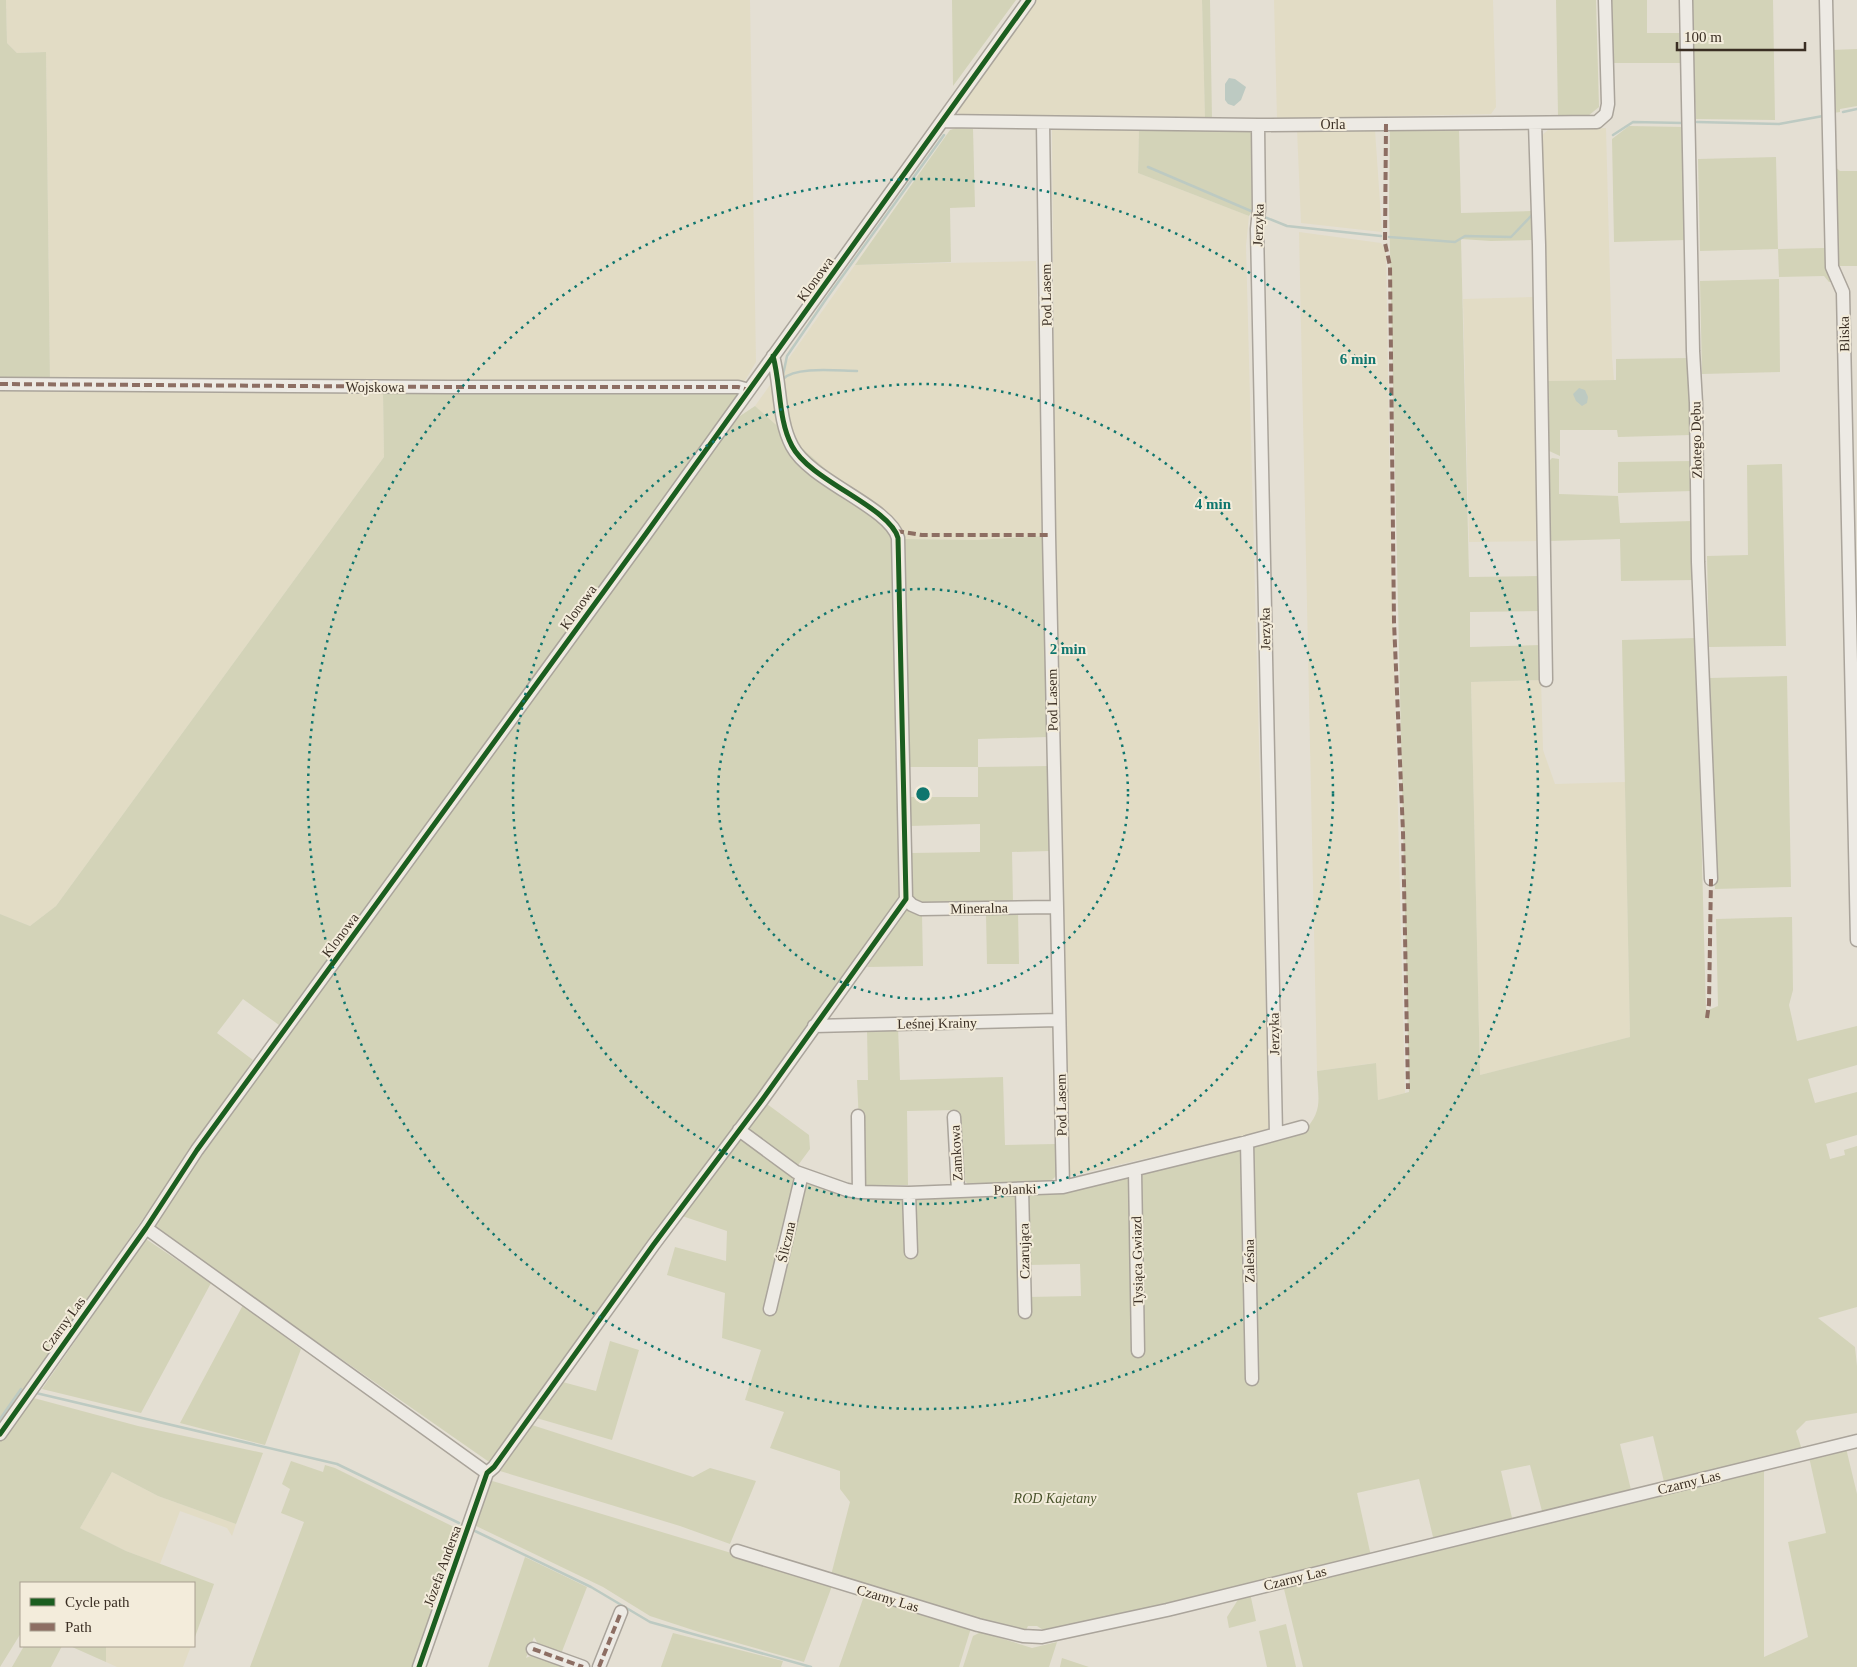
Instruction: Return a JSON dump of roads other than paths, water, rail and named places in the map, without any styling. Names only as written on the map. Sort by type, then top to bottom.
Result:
[{"type":"street","name":"Klonowa","points":[[146,1228],[197,1150],[774,356],[1028,0]]},
{"type":"street","name":"Orla","points":[[943,121],[1258,125],[1597,122],[1606,114],[1608,104],[1605,0]]},
{"type":"street","name":"Złotego Dębu","points":[[1686,0],[1698,562],[1711,879]]},
{"type":"street","name":"Bliska","points":[[1826,0],[1832,267],[1843,292],[1857,940]]},
{"type":"street","name":"Pod Lasem","points":[[1044,123],[1056,907],[1063,1187]]},
{"type":"street","points":[[1535,123],[1539,245],[1546,680]]},
{"type":"street","name":"Jerzyka","points":[[1258,125],[1259,210],[1256,229],[1276,1134]]},
{"type":"street","points":[[146,1228],[487,1473],[494,1467],[657,1239],[739,1130],[906,899],[898,538],[896,531],[883,518],[812,468],[792,446],[787,431],[774,356]]},
{"type":"street","name":"Wojskowa","points":[[0,384],[738,387],[749,390]]},
{"type":"street","name":"Mineralna","points":[[906,899],[912,906],[921,909],[1056,907]]},
{"type":"street","name":"Leśnej Krainy","points":[[814,1026],[1059,1020]]},
{"type":"street","points":[[858,1116],[858,1192]]},
{"type":"street","name":"Zamkowa","points":[[954,1117],[958,1190]]},
{"type":"street","name":"Polanki","points":[[739,1130],[796,1172],[847,1190],[909,1193],[1063,1187],[1302,1127]]},
{"type":"street","name":"Zaleśna","points":[[1247,1142],[1252,1380]]},
{"type":"street","name":"Tysiąca Gwiazd","points":[[1135,1170],[1138,1351]]},
{"type":"street","name":"Śliczna","points":[[770,1309],[802,1174]]},
{"type":"street","name":"Czarująca","points":[[1022,1189],[1025,1312]]},
{"type":"street","points":[[909,1193],[911,1252]]},
{"type":"street","name":"Czarny Las","points":[[0,1434],[146,1228]]},
{"type":"street","name":"Czarny Las","points":[[737,1551],[978,1625],[1023,1636],[1042,1637],[1167,1610],[1857,1441]]},
{"type":"street","name":"Józefa Andersa","points":[[418,1667],[487,1473]]},
{"type":"street","points":[[599,1667],[621,1612]]},
{"type":"street","points":[[534,1649],[583,1667]]},
{"type":"waterway","points":[[1843,112],[1857,109]]},
{"type":"waterway","points":[[1697,122],[1779,124],[1823,116]]},
{"type":"waterway","points":[[1613,135],[1633,122],[1683,123]]},
{"type":"waterway","points":[[783,375],[787,356],[944,135]]},
{"type":"waterway","points":[[1148,167],[1251,211]]},
{"type":"waterway","points":[[1389,237],[1455,242],[1465,236],[1511,237],[1532,215]]},
{"type":"waterway","points":[[1262,216],[1287,226],[1381,236]]},
{"type":"waterway","points":[[783,379],[797,372],[857,371]]},
{"type":"waterway","points":[[0,1419],[21,1389]]},
{"type":"waterway","points":[[36,1393],[337,1464],[459,1523]]},
{"type":"waterway","points":[[475,1531],[591,1587],[650,1622],[811,1667]]},
{"type":"park label","name":"ROD Kajetany","points":[[1055,1498]]}]
